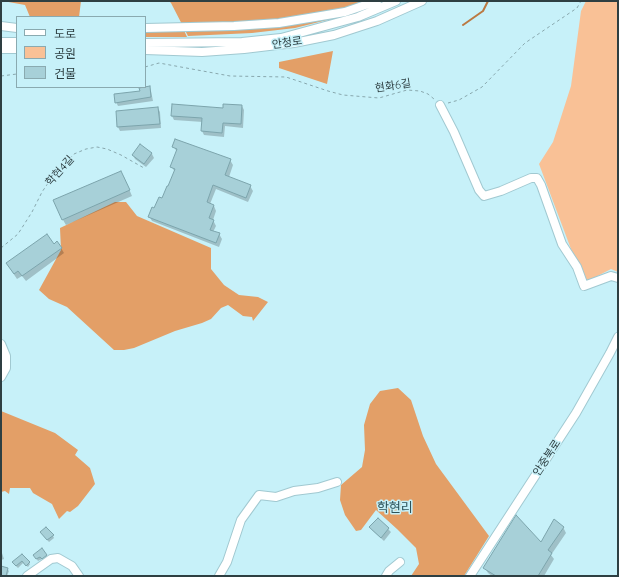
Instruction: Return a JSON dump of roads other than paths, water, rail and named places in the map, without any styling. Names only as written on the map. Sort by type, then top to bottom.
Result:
[{"type":"street","points":[[146,28],[234,26],[279,23],[344,12],[377,1]]},
{"type":"street","name":"안청로","points":[[146,43],[242,42],[281,38],[358,17],[385,3],[396,1]]},
{"type":"street","name":"안청로","points":[[146,50],[202,52],[294,43],[334,35],[377,21],[422,1]]},
{"type":"street","points":[[1,26],[16,28]]},
{"type":"street","points":[[1,42],[16,42]]},
{"type":"street","points":[[1,49],[16,49]]},
{"type":"street","points":[[440,105],[454,132],[479,190],[484,196],[501,191],[531,178],[537,178],[541,185],[562,244],[577,267],[584,286],[611,276],[618,278]]},
{"type":"street","name":"안중북로","points":[[470,576],[576,413],[617,342]]},
{"type":"street","points":[[1,344],[6,356],[6,368],[1,377]]},
{"type":"street","points":[[219,576],[227,562],[241,520],[259,495],[276,498],[294,491],[318,488],[337,482]]},
{"type":"street","points":[[27,576],[52,559],[58,558],[72,566],[79,576]]},
{"type":"street","points":[[386,576],[400,562]]},
{"type":"waterway","points":[[463,25],[483,11],[488,1]]},
{"type":"district","name":"학현리","points":[[395,508]]}]
